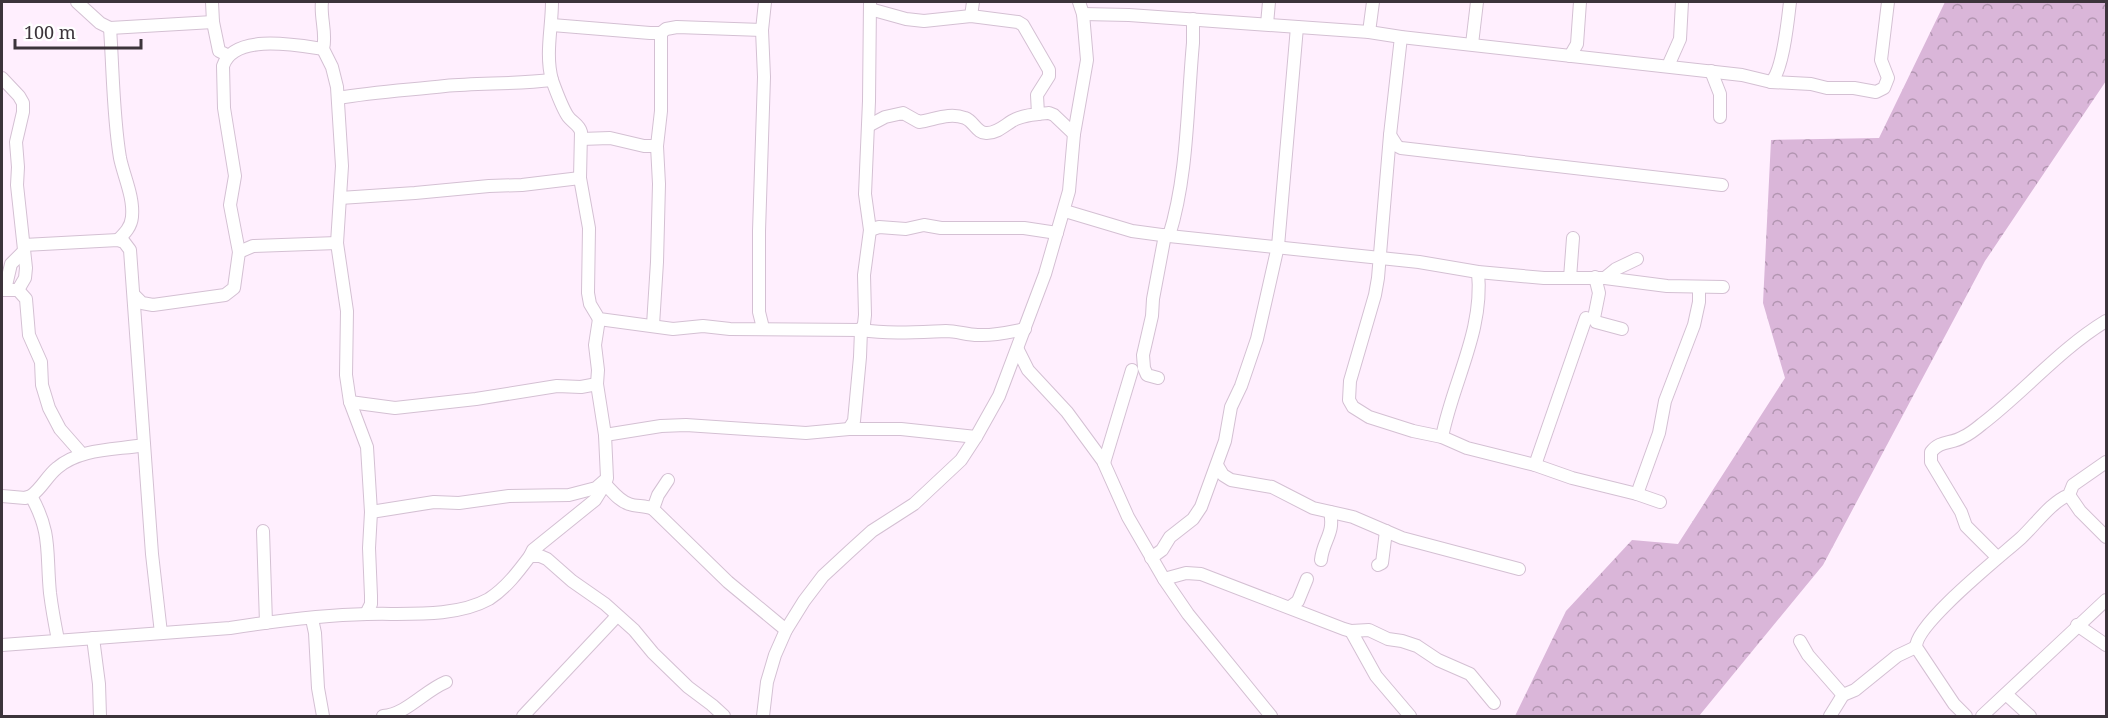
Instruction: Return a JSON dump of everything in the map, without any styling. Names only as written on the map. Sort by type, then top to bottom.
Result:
[{"type":"street","points":[[77,2],[100,23],[110,28],[213,22]]},
{"type":"street","points":[[212,2],[213,22],[219,51],[227,55]]},
{"type":"street","points":[[322,2],[325,41],[323,49],[332,67],[338,98],[342,166],[337,243],[347,311],[346,375],[350,402],[367,447],[371,512],[369,548],[371,596],[366,614]]},
{"type":"street","points":[[2,645],[230,628],[266,622],[366,614],[412,615],[476,604],[500,591],[533,550],[595,500],[606,481],[605,435],[597,384],[595,345],[599,319],[590,304],[588,292],[589,228],[580,178],[579,126],[568,118],[552,80],[549,46],[552,2]]},
{"type":"street","points":[[763,328],[759,312],[760,179],[764,77],[762,30],[765,2]]},
{"type":"street","points":[[971,16],[973,2]]},
{"type":"street","points":[[763,717],[767,682],[786,630],[823,576],[872,531],[914,504],[944,478],[961,460],[976,438],[999,396],[1018,350],[1065,211],[1074,134],[1087,60],[1083,14],[1079,2]]},
{"type":"street","points":[[1267,24],[1269,2]]},
{"type":"street","points":[[1369,32],[1373,2]]},
{"type":"street","points":[[1472,44],[1477,2]]},
{"type":"street","points":[[1570,56],[1577,44],[1580,2]]},
{"type":"street","points":[[1668,66],[1680,39],[1682,2]]},
{"type":"street","points":[[1771,82],[1777,77],[1780,66],[1790,2]]},
{"type":"street","points":[[1083,14],[1193,19],[1369,32],[1401,38],[1711,71],[1771,82],[1811,84],[1827,88],[1844,87],[1876,92],[1887,84],[1888,78],[1881,60],[1888,2]]},
{"type":"street","points":[[855,427],[861,330],[865,315],[864,275],[872,226],[865,186],[870,5],[906,19],[924,21],[971,16],[1018,22],[1023,25],[1049,70],[1049,76],[1037,95],[1038,114]]},
{"type":"street","points":[[1158,378],[1147,375],[1143,355],[1152,316],[1153,299],[1180,188],[1193,43],[1193,19]]},
{"type":"street","points":[[552,25],[661,33],[666,29],[677,27],[762,30]]},
{"type":"street","points":[[1151,558],[1162,550],[1170,537],[1193,519],[1201,507],[1208,484],[1218,472],[1231,407],[1243,381],[1257,339],[1278,246],[1298,27]]},
{"type":"street","points":[[110,28],[120,158],[132,205],[132,219],[128,231],[118,240]]},
{"type":"street","points":[[653,325],[659,184],[657,146],[661,111],[661,33]]},
{"type":"street","points":[[1401,38],[1375,295],[1350,381],[1349,400],[1353,407],[1369,417],[1442,437],[1467,448],[1535,465],[1572,478],[1660,502]]},
{"type":"street","points":[[135,296],[142,303],[153,305],[225,295],[234,288],[239,252],[230,205],[235,176],[223,91],[223,66],[227,55],[250,45],[295,45],[323,49]]},
{"type":"street","points":[[1711,71],[1720,94],[1720,117]]},
{"type":"street","points":[[2,78],[19,96],[23,112],[16,142],[18,203],[25,278],[8,290],[26,299],[29,335],[41,362],[42,385],[49,408],[60,429],[82,454]]},
{"type":"street","points":[[338,98],[368,92],[552,80]]},
{"type":"street","points":[[868,126],[885,117],[903,113],[919,122],[938,116],[953,116],[965,118],[985,134],[1003,128],[1013,120],[1048,113],[1054,115],[1074,134]]},
{"type":"street","points":[[1390,135],[1401,148],[1722,185]]},
{"type":"street","points":[[581,139],[610,138],[644,146],[657,146]]},
{"type":"street","points":[[340,198],[481,186],[522,185],[580,178]]},
{"type":"street","points":[[1065,211],[1132,231],[1419,262],[1478,272],[1600,278],[1667,286],[1723,287]]},
{"type":"street","points":[[872,226],[899,230],[924,225],[941,228],[1024,228],[1057,233]]},
{"type":"street","points":[[1570,278],[1573,238]]},
{"type":"street","points":[[24,248],[118,240],[124,242],[130,250],[161,633]]},
{"type":"street","points":[[239,252],[253,246],[337,243]]},
{"type":"street","points":[[1600,278],[1637,259]]},
{"type":"street","points":[[1442,437],[1446,417],[1473,333],[1478,272]]},
{"type":"street","points":[[1600,278],[1594,318],[1596,322],[1622,329]]},
{"type":"street","points":[[1637,494],[1659,433],[1665,401],[1694,325],[1699,302],[1699,287]]},
{"type":"street","points":[[1535,465],[1586,318]]},
{"type":"street","points":[[599,319],[673,329],[703,326],[861,330],[876,333],[957,331],[987,335],[1025,329]]},
{"type":"street","points":[[1997,557],[1966,525],[1961,512],[1931,462],[1931,452],[1942,443],[1961,439],[1970,433],[1999,411],[2076,341],[2106,321]]},
{"type":"street","points":[[1018,350],[1028,370],[1067,412],[1104,463],[1128,517],[1151,558],[1188,614],[1271,717]]},
{"type":"street","points":[[1010,368],[1028,370]]},
{"type":"street","points":[[1104,463],[1132,370]]},
{"type":"street","points":[[350,402],[395,408],[476,399],[557,386],[580,387],[597,384]]},
{"type":"street","points":[[605,435],[661,426],[686,425],[806,433],[855,427],[901,429],[976,438]]},
{"type":"street","points":[[2,496],[25,498],[31,496],[57,468],[82,454],[144,445]]},
{"type":"street","points":[[1966,717],[1954,704],[1916,647],[1917,639],[1924,628],[1972,579],[2027,532],[2058,501],[2069,495],[2073,485],[2106,462]]},
{"type":"street","points":[[1218,472],[1231,480],[1272,487],[1298,501],[1353,517],[1386,531],[1447,551],[1519,569]]},
{"type":"street","points":[[653,510],[658,495],[668,480]]},
{"type":"street","points":[[371,512],[434,502],[459,503],[509,496],[569,495],[596,488],[606,481]]},
{"type":"street","points":[[606,481],[620,499],[628,504],[648,506],[653,510],[707,563],[786,630]]},
{"type":"street","points":[[2069,495],[2080,511],[2106,537]]},
{"type":"street","points":[[31,496],[44,521],[47,536],[50,592],[58,640]]},
{"type":"street","points":[[1321,560],[1323,549],[1332,530],[1330,512]]},
{"type":"street","points":[[263,531],[266,622]]},
{"type":"street","points":[[1377,565],[1382,563],[1386,531]]},
{"type":"street","points":[[530,556],[547,559],[604,604],[633,630],[688,687],[724,717]]},
{"type":"street","points":[[1164,579],[1186,573],[1201,574],[1351,631],[1369,630],[1388,639],[1417,646],[1438,660],[1470,674],[1494,703]]},
{"type":"street","points":[[1290,607],[1298,601],[1307,579]]},
{"type":"street","points":[[1982,717],[2106,600]]},
{"type":"street","points":[[523,717],[617,616]]},
{"type":"street","points":[[312,619],[315,633],[315,663],[323,717]]},
{"type":"street","points":[[2077,625],[2106,645]]},
{"type":"street","points":[[1351,631],[1376,676],[1410,717]]},
{"type":"street","points":[[93,638],[99,684],[100,717]]},
{"type":"street","points":[[1800,641],[1808,655],[1843,695]]},
{"type":"street","points":[[1830,717],[1843,695],[1855,690],[1897,656],[1916,647]]},
{"type":"street","points":[[383,717],[399,713],[434,687],[446,682]]},
{"type":"street","points":[[2006,694],[2030,717]]},
{"type":"green space","points":[[1945,2],[2106,2],[2106,81],[1985,261],[1823,565],[1699,716],[1515,716],[1566,611],[1632,540],[1678,544],[1785,378],[1763,303],[1771,140],[1879,138]]}]
